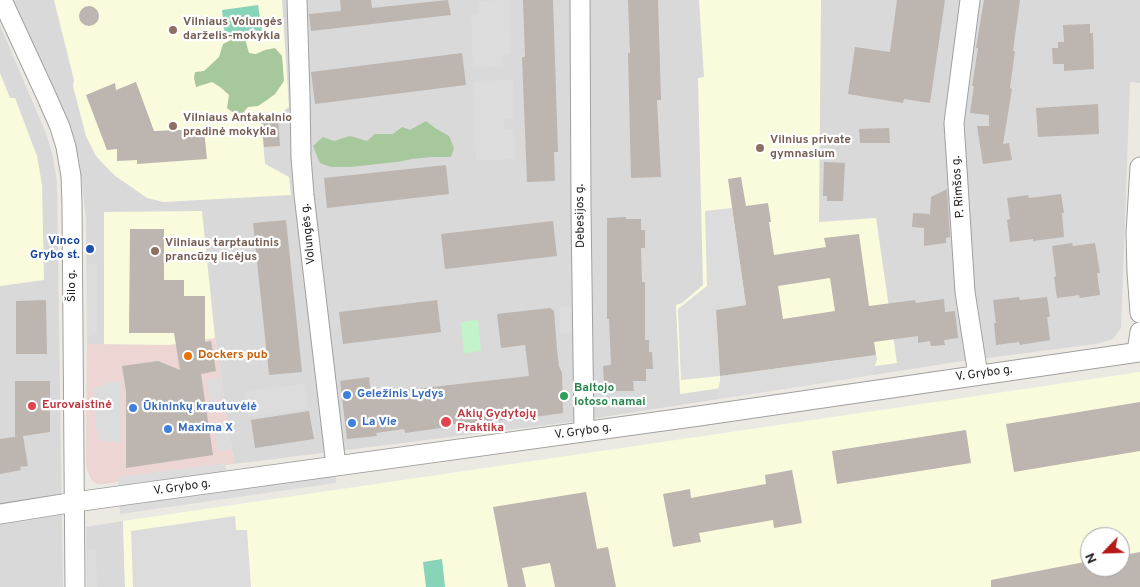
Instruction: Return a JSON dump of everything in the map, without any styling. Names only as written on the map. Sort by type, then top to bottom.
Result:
[{"type":"street","name":"Šilo g.","points":[[2,0],[60,127],[71,176],[75,587]]},
{"type":"street","name":"Volungės g.","points":[[297,0],[301,157],[336,466]]},
{"type":"street","name":"Debesijos g.","points":[[580,0],[584,432]]},
{"type":"street","name":"P. Rimšos g.","points":[[970,0],[954,123],[965,292],[978,375]]},
{"type":"street","points":[[1140,167],[1136,233],[1140,313]]},
{"type":"street","points":[[1138,352],[1140,332]]},
{"type":"street","name":"V. Grybo g.","points":[[0,514],[1138,352]]},
{"type":"shaded area","points":[[9,0],[1140,0],[1140,83],[1130,82],[1121,328],[1113,339],[1096,344],[956,362],[571,422],[234,464],[215,338],[169,345],[87,344],[86,218],[79,158],[65,120]]},
{"type":"shaded area","name":"Vilniaus Antakalnio pradinė mokykla","points":[[54,0],[282,0],[289,107],[278,115],[261,117],[265,164],[289,177],[291,195],[163,202],[147,198],[114,175],[96,156],[86,136]]},
{"type":"shaded area","points":[[510,0],[511,54],[502,55],[503,67],[473,68],[471,14],[479,13],[479,1]]},
{"type":"shaded area","name":"Vilnius private gymnasium","points":[[699,0],[821,0],[819,222],[876,218],[897,363],[680,394],[676,305],[682,303],[703,285],[698,78],[704,77]]},
{"type":"shaded area","points":[[0,25],[47,136],[57,183],[63,587],[0,587]]},
{"type":"shaded area","points":[[0,73],[10,98],[15,98],[37,156],[42,185],[44,280],[0,286]]},
{"type":"shaded area","points":[[513,80],[514,119],[504,119],[504,129],[514,129],[515,159],[476,161],[473,81]]},
{"type":"shaded area","points":[[732,208],[746,305],[716,310],[720,376],[681,380],[678,309],[707,286],[705,211]]},
{"type":"shaded area","name":"Vilniaus tarptautinis prancūzų licėjus","points":[[202,211],[215,338],[169,345],[104,344],[104,212]]},
{"type":"shaded area","points":[[97,264],[97,333],[87,339],[87,265]]},
{"type":"shaded area","points":[[574,306],[575,333],[560,333],[559,307]]},
{"type":"shaded area","points":[[215,338],[234,464],[105,484],[97,484],[92,481],[86,462],[87,344],[169,345]]},
{"type":"shaded area","points":[[876,355],[877,359],[872,375],[716,399],[720,376]]},
{"type":"shaded area","points":[[1140,372],[1140,587],[125,587],[123,521]]},
{"type":"shaded area","points":[[220,377],[224,399],[210,402],[206,380]]},
{"type":"shaded area","points":[[122,381],[122,442],[100,441],[98,431],[95,429],[94,388]]},
{"type":"shaded area","points":[[305,384],[308,409],[248,417],[245,391]]},
{"type":"shaded area","points":[[228,423],[232,449],[218,451],[214,426]]},
{"type":"shaded area","points":[[225,463],[227,481],[336,466],[336,483],[120,514],[118,477]]},
{"type":"shaded area","points":[[235,516],[236,530],[247,530],[251,587],[133,587],[131,531]]},
{"type":"shaded area","points":[[123,521],[125,587],[87,587],[86,527]]},
{"type":"shaded area","points":[[88,549],[96,549],[97,587],[88,587]]},
{"type":"green space","points":[[258,5],[262,31],[225,36],[222,10]]},
{"type":"green space","points":[[235,38],[245,39],[249,53],[256,54],[275,48],[282,56],[284,81],[275,94],[267,100],[258,106],[248,107],[243,113],[235,114],[227,108],[229,95],[220,87],[212,82],[196,87],[194,78],[195,72],[204,71],[219,57],[223,44]]},
{"type":"green space","points":[[426,121],[449,136],[454,148],[451,157],[432,157],[350,167],[331,167],[320,163],[313,146],[323,137],[334,141],[350,136],[367,141],[375,134],[393,134],[402,127],[410,130]]},
{"type":"green space","points":[[478,320],[481,351],[464,353],[461,322]]},
{"type":"green space","points":[[442,559],[445,587],[426,587],[423,562]]},
{"type":"building","points":[[340,0],[371,0],[372,8],[448,0],[451,15],[311,31],[309,14],[341,11]]},
{"type":"building","points":[[523,0],[553,0],[558,152],[554,152],[555,181],[527,182],[522,57],[525,57]]},
{"type":"building","points":[[628,0],[658,0],[661,100],[657,100],[661,177],[631,178]]},
{"type":"building","points":[[897,0],[945,0],[930,103],[904,99],[903,103],[848,94],[855,47],[890,52]]},
{"type":"building","points":[[984,0],[1020,0],[1013,51],[1015,51],[1010,88],[1012,89],[1003,144],[1009,143],[1012,160],[983,164],[977,126],[989,126],[989,115],[970,113],[978,48],[976,48]]},
{"type":"building","points":[[89,6],[96,9],[99,16],[96,23],[89,26],[82,23],[79,16],[82,9]]},
{"type":"building","points":[[1090,24],[1090,33],[1093,33],[1094,69],[1064,71],[1064,64],[1053,64],[1052,48],[1058,48],[1058,42],[1064,42],[1063,25]]},
{"type":"building","points":[[462,53],[466,85],[315,104],[311,72]]},
{"type":"building","points":[[136,82],[154,131],[204,129],[207,159],[137,164],[137,160],[117,161],[117,149],[107,150],[86,95],[115,83],[116,90]]},
{"type":"building","points":[[1098,104],[1099,134],[1038,137],[1036,108]]},
{"type":"building","points":[[278,115],[280,146],[264,147],[261,117]]},
{"type":"building","points":[[889,128],[890,143],[860,143],[859,129]]},
{"type":"building","points":[[824,162],[845,163],[843,201],[827,201],[827,196],[823,196]]},
{"type":"building","points":[[446,165],[449,194],[327,208],[324,178]]},
{"type":"building","points":[[741,177],[746,206],[768,203],[774,255],[826,247],[824,238],[859,234],[869,306],[915,300],[916,303],[944,299],[945,312],[955,311],[958,338],[944,340],[945,345],[931,346],[930,341],[918,343],[918,336],[874,342],[876,355],[720,376],[716,310],[746,305],[728,179]],"holes":[[[830,278],[835,311],[783,319],[778,286]]]},
{"type":"building","points":[[947,189],[950,237],[946,238],[946,243],[924,246],[924,228],[912,227],[913,213],[930,214],[931,197]]},
{"type":"building","points":[[1061,194],[1064,213],[1062,213],[1064,237],[1010,242],[1007,220],[1010,219],[1007,198],[1028,195],[1029,198]]},
{"type":"building","points":[[626,217],[626,219],[641,219],[641,230],[645,230],[645,248],[641,248],[642,282],[645,282],[645,340],[649,340],[649,352],[652,352],[653,369],[646,369],[646,381],[633,381],[634,391],[616,391],[616,384],[604,384],[603,366],[611,365],[609,319],[607,319],[607,218]]},
{"type":"building","points":[[286,220],[302,372],[269,375],[253,223]]},
{"type":"building","points":[[553,221],[557,256],[445,269],[441,234]]},
{"type":"building","points":[[130,229],[164,229],[164,280],[184,280],[184,296],[205,296],[205,342],[211,341],[216,371],[201,374],[213,455],[126,468],[126,391],[122,366],[158,361],[180,370],[174,333],[129,333]]},
{"type":"building","points":[[1072,243],[1073,246],[1095,243],[1100,273],[1097,273],[1100,295],[1080,298],[1079,295],[1057,298],[1052,246]]},
{"type":"building","points":[[1019,297],[1020,300],[1047,297],[1050,317],[1047,317],[1050,340],[1020,345],[1019,342],[996,345],[993,300]]},
{"type":"building","points":[[46,300],[47,354],[16,354],[16,301]]},
{"type":"building","points":[[437,300],[441,332],[343,344],[339,312]]},
{"type":"building","points":[[550,308],[554,311],[559,366],[562,373],[563,413],[534,417],[534,414],[504,417],[505,420],[470,424],[470,422],[405,433],[404,429],[376,433],[377,436],[347,439],[340,381],[369,377],[371,394],[529,376],[525,345],[501,348],[497,314]]},
{"type":"building","points":[[15,381],[50,381],[50,432],[23,436],[28,466],[20,467],[21,470],[0,474],[0,439],[15,437]]},
{"type":"building","points":[[1140,402],[1140,451],[1014,472],[1006,424]]},
{"type":"building","points":[[309,411],[314,439],[255,448],[251,420]]},
{"type":"building","points":[[966,430],[971,463],[837,484],[832,451]]},
{"type":"building","points":[[792,470],[802,523],[774,528],[773,520],[699,533],[701,542],[673,547],[663,494],[690,489],[691,498],[766,484],[765,475]]},
{"type":"building","points":[[586,492],[597,549],[608,547],[616,587],[555,587],[550,563],[522,568],[526,587],[508,587],[493,507]]},
{"type":"building","points":[[1140,552],[1140,587],[991,587],[991,580],[1080,563],[1080,577],[1130,577],[1130,554]]},
{"type":"place","name":"Vilniaus Volungės darželis-mokykla","points":[[173,30]]},
{"type":"place","name":"Vilniaus Antakalnio pradinė mokykla","points":[[173,126]]},
{"type":"place","name":"Vilnius private gymnasium","points":[[760,148]]},
{"type":"place","name":"Vinco Grybo st.","points":[[90,249]]},
{"type":"place","name":"Vilniaus tarptautinis prancūzų licėjus","points":[[155,251]]},
{"type":"place","name":"Dockers pub","points":[[188,356]]},
{"type":"place","name":"Geležinis Lydys","points":[[347,395]]},
{"type":"place","name":"Baltojo lotoso namai","points":[[564,396]]},
{"type":"place","name":"Eurovaistinė","points":[[32,406]]},
{"type":"place","name":"Ūkininkų krautuvėlė","points":[[133,408]]},
{"type":"place","name":"Akių Gydytojų Praktika","points":[[446,422]]},
{"type":"place","name":"La Vie","points":[[352,423]]},
{"type":"place","name":"Maxima X","points":[[168,429]]}]
